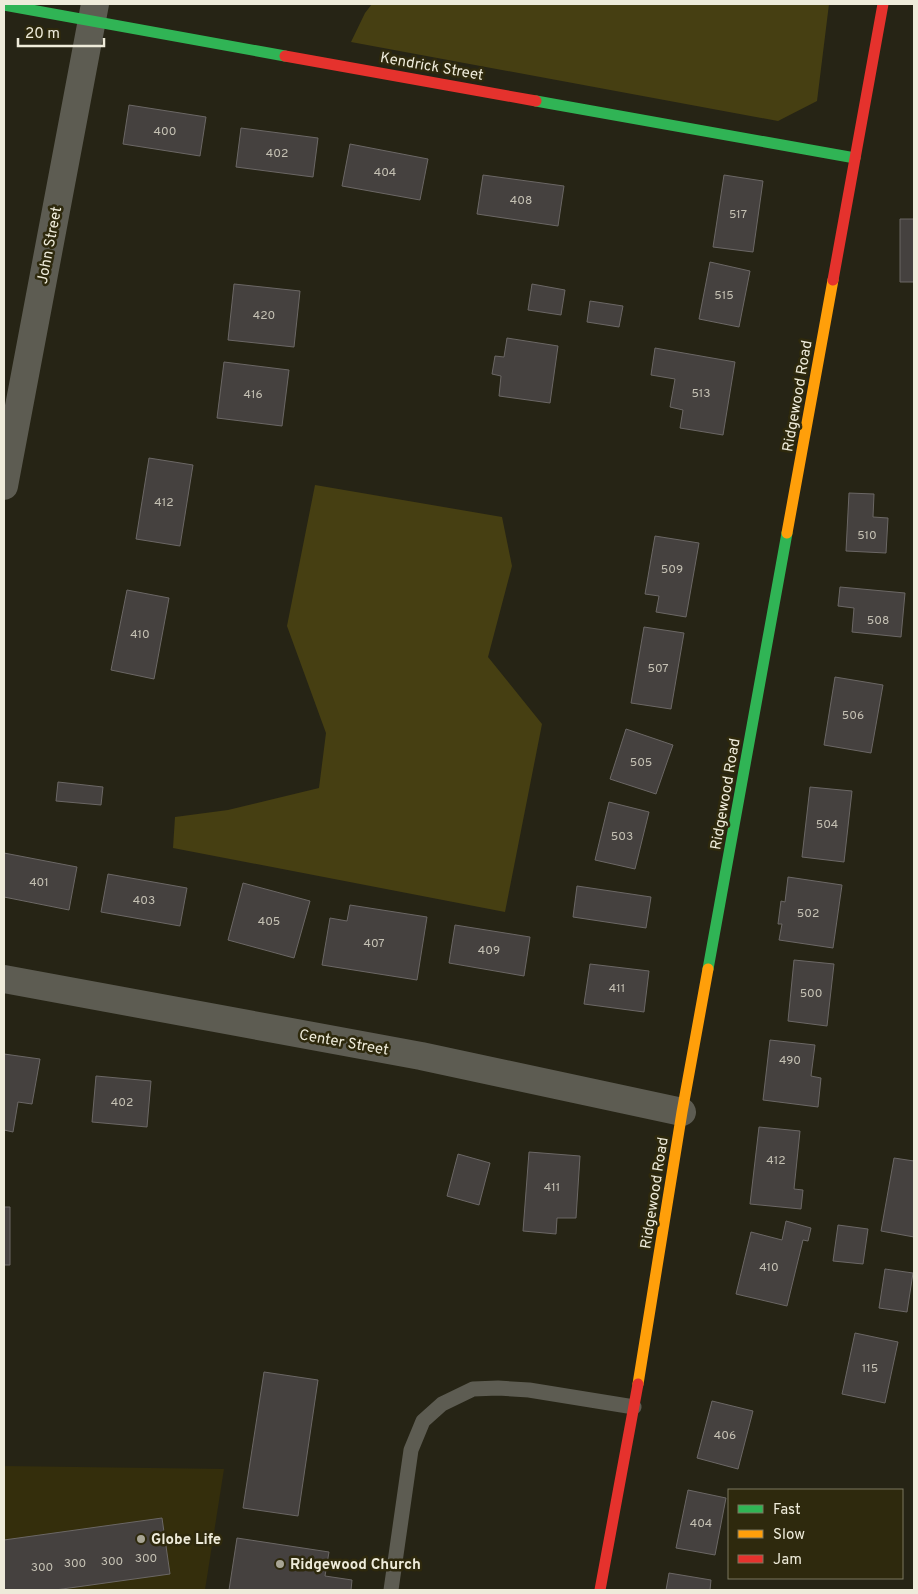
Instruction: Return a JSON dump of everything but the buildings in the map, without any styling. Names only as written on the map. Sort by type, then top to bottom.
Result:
[{"type":"street","name":"Kendrick Street","points":[[4,4],[93,12],[855,158]]},
{"type":"street","name":"Ridgewood Road","points":[[600,1590],[634,1407],[682,1112],[883,4]]},
{"type":"street","name":"John Street","points":[[4,486],[93,12]]},
{"type":"street","name":"Center Street","points":[[4,979],[421,1056],[682,1112]]},
{"type":"lane","points":[[391,1590],[411,1450],[423,1421],[442,1404],[473,1389],[498,1388],[528,1390],[634,1407]]},
{"type":"shaded area","points":[[372,4],[829,4],[817,101],[778,121],[351,42],[365,13]]},
{"type":"shaded area","points":[[315,485],[502,517],[512,566],[488,657],[542,724],[505,912],[173,848],[175,817],[228,810],[319,788],[326,733],[287,626]]},
{"type":"shaded area","points":[[4,1466],[224,1469],[205,1590],[4,1590]]},
{"type":"traffic: fast","points":[[4,5],[285,56]]},
{"type":"traffic: fast","points":[[536,101],[855,158]]},
{"type":"traffic: fast","points":[[708,969],[787,533]]},
{"type":"traffic: slow","points":[[787,533],[833,280]]},
{"type":"traffic: slow","points":[[638,1384],[682,1112],[708,969]]},
{"type":"traffic: jam","points":[[833,280],[883,4]]},
{"type":"traffic: jam","points":[[285,56],[536,101]]},
{"type":"traffic: jam","points":[[600,1590],[638,1384]]},
{"type":"place","name":"Globe Life","points":[[141,1539]]},
{"type":"place","name":"Ridgewood Church","points":[[280,1564]]}]
